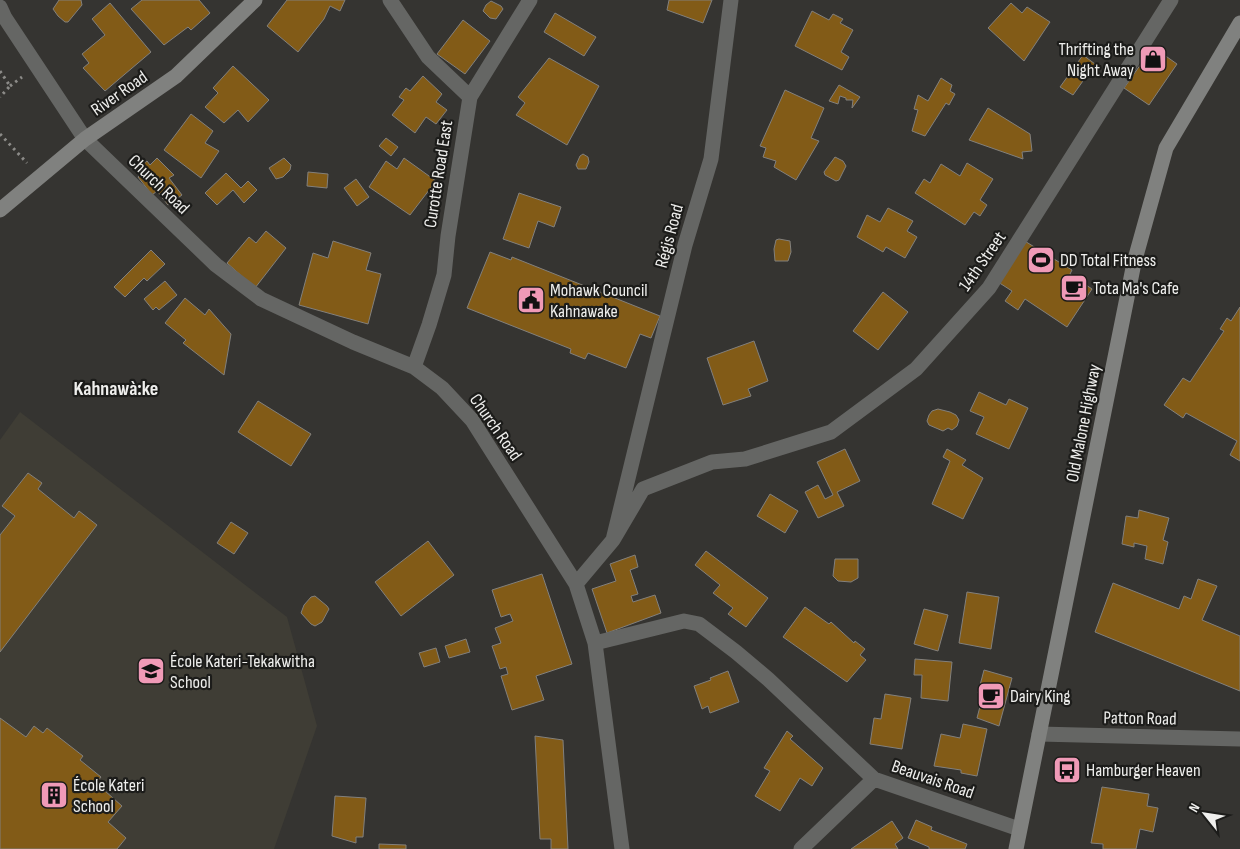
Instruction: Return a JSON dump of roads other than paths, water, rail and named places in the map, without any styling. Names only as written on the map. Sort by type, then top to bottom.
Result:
[{"type":"street","name":"River Road","points":[[0,210],[85,140],[176,76],[255,0]]},
{"type":"street","points":[[390,0],[428,57],[470,97]]},
{"type":"street","name":"Curotte Road East","points":[[414,366],[444,275],[448,236],[470,97],[530,0]]},
{"type":"street","name":"Régis Road","points":[[576,584],[613,540],[685,245],[711,159],[731,0]]},
{"type":"street","name":"14th Street","points":[[613,540],[643,489],[712,462],[745,459],[831,432],[916,369],[989,288],[1171,0]]},
{"type":"street","name":"Church Road","points":[[0,7],[5,18],[85,140],[216,265],[261,300],[353,342],[414,366],[442,388],[472,420],[576,584],[595,643],[625,848]]},
{"type":"street","name":"Old Malone Highway","points":[[1016,849],[1134,263],[1166,148],[1240,23]]},
{"type":"street","points":[[595,643],[684,620],[699,624],[768,679],[874,778]]},
{"type":"street","name":"Patton Road","points":[[1039,734],[1240,739]]},
{"type":"street","name":"Beauvais Road","points":[[801,849],[874,778],[1019,829]]},
{"type":"place","name":"Thrifting the Night Away","points":[[1153,59]]},
{"type":"place","name":"DD Total Fitness","points":[[1041,260]]},
{"type":"place","name":"Tota Ma's Cafe","points":[[1074,288]]},
{"type":"place","name":"Mohawk Council Kahnawake","points":[[531,300]]},
{"type":"place","name":"École Kateri-Tekakwitha School","points":[[151,671]]},
{"type":"place","name":"Dairy King","points":[[991,696]]},
{"type":"place","name":"Hamburger Heaven","points":[[1067,770]]},
{"type":"place","name":"École Kateri School","points":[[54,795]]},
{"type":"district","name":"Kahnawà:ke","points":[[116,388]]}]
